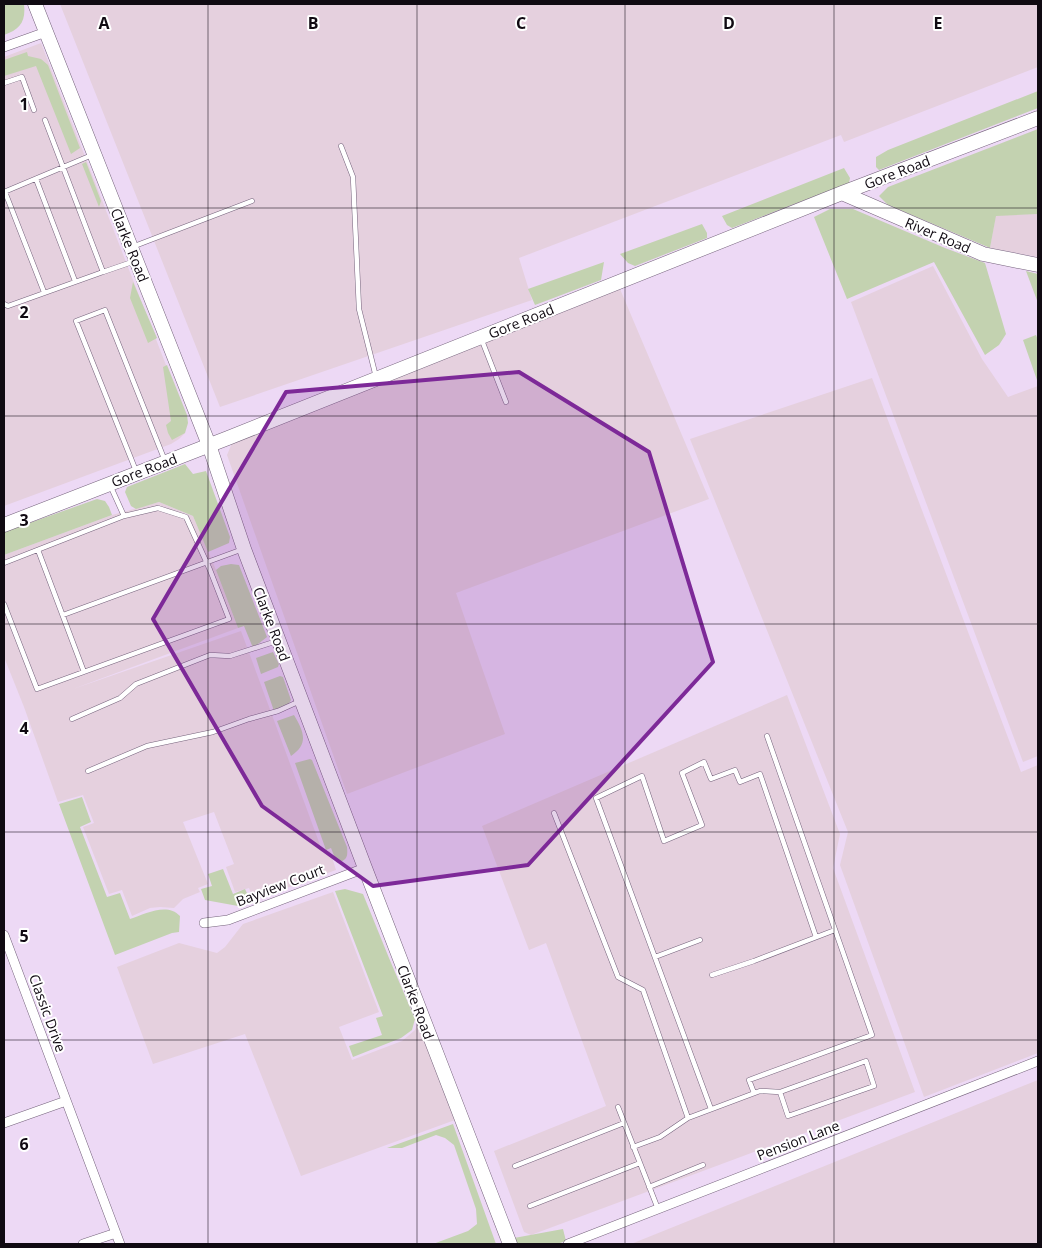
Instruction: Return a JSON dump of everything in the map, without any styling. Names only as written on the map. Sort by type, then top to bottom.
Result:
[{"type":"main road","name":"Clarke Road","points":[[35,4],[209,444],[244,549],[301,701],[510,1244]]},
{"type":"main road","name":"Gore Road","points":[[4,525],[842,193],[1038,118]]},
{"type":"main road","name":"River Road","points":[[842,193],[983,254],[1038,265]]},
{"type":"street","points":[[4,47],[46,32]]},
{"type":"street","name":"Bayview Court","points":[[204,923],[228,920],[364,868]]},
{"type":"street","name":"Classic Drive","points":[[4,935],[120,1244]]},
{"type":"street","name":"Pension Lane","points":[[568,1244],[1038,1061]]},
{"type":"street","points":[[4,1123],[66,1101]]},
{"type":"street","points":[[84,1244],[116,1233]]},
{"type":"lane","points":[[4,83],[22,77],[34,110]]},
{"type":"lane","points":[[45,120],[103,272]]},
{"type":"lane","points":[[341,146],[353,178],[359,309],[376,378]]},
{"type":"lane","points":[[44,292],[4,192],[94,154]]},
{"type":"lane","points":[[36,179],[75,281]]},
{"type":"lane","points":[[4,304],[8,306],[103,272],[133,254],[252,201]]},
{"type":"lane","points":[[137,473],[76,321],[105,310],[166,462]]},
{"type":"lane","points":[[481,337],[506,402]]},
{"type":"lane","points":[[109,484],[124,516]]},
{"type":"lane","points":[[4,563],[124,516],[158,508],[186,517],[229,619],[37,689],[4,604]]},
{"type":"lane","points":[[62,616],[244,549]]},
{"type":"lane","points":[[38,550],[84,672]]},
{"type":"lane","points":[[72,720],[120,698],[136,684],[210,655],[230,656],[279,640]]},
{"type":"lane","points":[[88,771],[147,746],[213,732],[249,718],[278,711],[301,701]]},
{"type":"lane","points":[[754,1093],[749,1080],[872,1035],[767,736]]},
{"type":"lane","points":[[711,1109],[596,798],[642,776],[664,841],[702,825],[682,772],[704,762],[711,779],[735,770],[740,782],[760,774],[816,937]]},
{"type":"lane","points":[[554,814],[618,977],[643,990],[688,1118]]},
{"type":"lane","points":[[712,975],[835,930]]},
{"type":"lane","points":[[655,957],[700,940]]},
{"type":"lane","points":[[634,1147],[660,1137],[688,1118],[754,1093],[760,1091],[780,1092],[866,1061],[874,1086],[788,1116],[780,1092]]},
{"type":"lane","points":[[618,1107],[658,1209]]},
{"type":"lane","points":[[515,1166],[624,1123]]},
{"type":"lane","points":[[530,1206],[640,1163]]},
{"type":"lane","points":[[650,1187],[703,1165]]},
{"type":"highlighted area","points":[[519,372],[649,452],[713,662],[528,865],[373,886],[262,806],[153,619],[286,392]]},
{"type":"shaded area","points":[[60,4],[1038,4],[1038,67],[844,142],[841,135],[519,258],[532,300],[220,407]]},
{"type":"shaded area","points":[[41,43],[185,414],[185,433],[171,444],[4,506],[4,57]]},
{"type":"shaded area","points":[[1038,214],[1038,257],[990,248],[996,215]]},
{"type":"shaded area","points":[[933,266],[982,359],[1008,397],[1038,386],[1038,756],[1023,762],[851,302]]},
{"type":"shaded area","points":[[620,289],[709,499],[456,593],[505,734],[347,794],[227,455],[232,443]]},
{"type":"shaded area","points":[[872,378],[1021,772],[1038,765],[1038,1053],[924,1097],[840,865],[848,832],[690,439]]},
{"type":"shaded area","points":[[159,502],[193,516],[238,628],[73,689],[241,631],[323,853],[330,851],[336,870],[254,900],[249,888],[235,892],[226,867],[234,864],[214,812],[183,822],[208,884],[198,888],[200,892],[183,899],[174,908],[150,908],[132,916],[122,890],[109,894],[83,827],[94,823],[83,795],[58,802],[4,657],[4,555],[112,515]]},
{"type":"shaded area","points":[[787,695],[840,834],[833,868],[915,1092],[531,1235],[524,1232],[494,1151],[606,1106],[546,943],[529,950],[482,826]]},
{"type":"shaded area","points":[[333,892],[379,1012],[339,1027],[352,1060],[402,1041],[415,1030],[418,1022],[455,1120],[301,1176],[245,1034],[153,1064],[117,967],[179,943],[217,953],[225,947],[243,924]]},
{"type":"shaded area","points":[[1038,1080],[1038,1244],[631,1244]]},
{"type":"green space","points":[[4,4],[24,4],[24,16],[18,27],[4,35]]},
{"type":"green space","points":[[27,52],[28,56],[41,59],[48,65],[80,148],[71,154],[36,66],[4,76],[4,60]]},
{"type":"green space","points":[[1038,91],[1038,108],[879,170],[876,167],[876,157],[888,150]]},
{"type":"green space","points":[[1038,129],[1038,214],[996,216],[990,248],[888,205],[879,196],[888,187]]},
{"type":"green space","points":[[86,162],[101,201],[99,207],[82,164]]},
{"type":"green space","points":[[844,168],[850,178],[849,183],[732,228],[727,225],[722,216]]},
{"type":"green space","points":[[830,209],[853,209],[985,263],[1006,334],[999,345],[985,355],[934,262],[847,299],[814,217]]},
{"type":"green space","points":[[702,224],[707,233],[707,238],[635,266],[628,263],[620,254]]},
{"type":"green space","points":[[604,262],[601,280],[535,305],[528,289]]},
{"type":"green space","points":[[1026,271],[1038,274],[1038,303]]},
{"type":"green space","points":[[133,282],[157,338],[148,343],[130,298]]},
{"type":"green space","points":[[1036,335],[1038,340],[1038,383],[1023,340]]},
{"type":"green space","points":[[167,365],[187,415],[188,423],[185,433],[172,440],[166,425],[171,421],[163,367]]},
{"type":"green space","points":[[185,464],[193,474],[206,471],[230,537],[229,543],[208,552],[193,516],[159,502],[136,509],[131,506],[125,492],[127,487]]},
{"type":"green space","points":[[97,499],[105,501],[112,515],[4,555],[4,532]]},
{"type":"green space","points":[[239,565],[267,637],[253,648],[244,626],[238,628],[216,570],[221,566]]},
{"type":"green space","points":[[273,652],[279,664],[278,667],[261,674],[256,658]]},
{"type":"green space","points":[[280,676],[283,677],[291,700],[288,705],[274,711],[264,682]]},
{"type":"green space","points":[[294,715],[303,737],[300,747],[291,756],[277,721]]},
{"type":"green space","points":[[310,759],[347,847],[346,858],[337,863],[331,848],[326,850],[295,763]]},
{"type":"green space","points":[[82,797],[91,822],[80,827],[107,897],[120,893],[130,919],[162,909],[175,912],[180,916],[179,932],[115,955],[59,804]]},
{"type":"green space","points":[[223,869],[233,894],[245,889],[251,902],[238,906],[205,900],[201,889],[212,886],[208,874]]},
{"type":"green space","points":[[345,889],[363,894],[415,1019],[412,1030],[401,1038],[353,1057],[349,1046],[382,1035],[376,1018],[383,1016],[335,891]]},
{"type":"green space","points":[[453,1124],[496,1244],[433,1244],[468,1231],[477,1224],[476,1209],[454,1145],[445,1138],[436,1135],[402,1148],[387,1148]]},
{"type":"green space","points":[[563,1229],[566,1241],[557,1244],[516,1244],[514,1238]]}]
